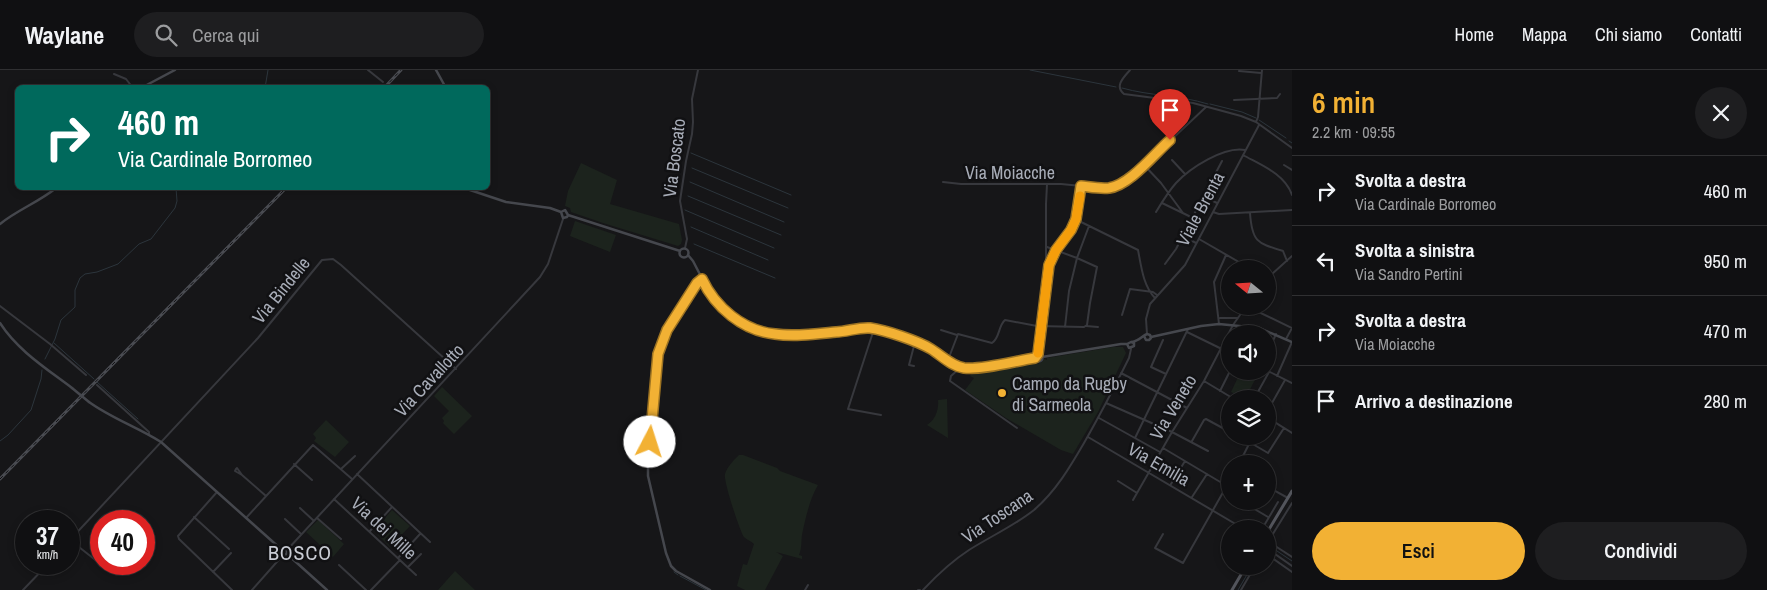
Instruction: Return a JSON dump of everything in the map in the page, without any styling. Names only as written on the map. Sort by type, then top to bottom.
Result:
[{"type":"main road","points":[[1275,520],[1292,492]]},
{"type":"main road","points":[[1232,590],[1241,575]]},
{"type":"street","points":[[147,85],[176,70]]},
{"type":"street","points":[[368,70],[382,82]]},
{"type":"street","points":[[436,70],[444,85]]},
{"type":"street","name":"Via Boscato","points":[[685,248],[687,239],[680,201],[694,122],[692,99],[698,70]]},
{"type":"street","points":[[1130,70],[1120,85],[1120,90],[1124,94],[1193,103],[1241,116],[1256,122],[1292,148]]},
{"type":"street","points":[[1239,71],[1262,71],[1256,122]]},
{"type":"street","points":[[114,74],[126,79],[131,85]]},
{"type":"street","points":[[1234,100],[1277,98],[1280,94]]},
{"type":"street","name":"Via Moiacche","points":[[1199,114],[1202,106]]},
{"type":"street","name":"Via Moiacche","points":[[943,182],[961,184],[1047,184],[1108,188],[1116,186],[1130,177],[1206,107]]},
{"type":"street","name":"Viale Brenta","points":[[1146,335],[1148,311],[1157,295],[1181,271],[1259,125]]},
{"type":"street","points":[[1156,212],[1168,192],[1185,174],[1208,160],[1229,151],[1245,150]]},
{"type":"street","points":[[1242,155],[1282,178],[1292,194]]},
{"type":"street","points":[[1172,160],[1185,174]]},
{"type":"street","points":[[1165,264],[1183,236],[1222,161]]},
{"type":"street","points":[[1144,164],[1168,192],[1182,213]]},
{"type":"street","points":[[1284,165],[1292,170]]},
{"type":"street","points":[[1047,184],[1046,262],[1049,265]]},
{"type":"street","points":[[1035,358],[1038,354],[1049,265],[1056,250],[1071,230],[1076,219],[1081,186]]},
{"type":"street","points":[[0,224],[53,190]]},
{"type":"street","points":[[470,190],[506,202],[561,212],[566,211],[568,215],[680,251],[682,256],[688,255]]},
{"type":"street","points":[[1203,196],[1217,204]]},
{"type":"street","points":[[1162,203],[1192,218]]},
{"type":"street","points":[[1213,212],[1219,214],[1292,210]]},
{"type":"street","points":[[561,212],[563,218],[566,218],[568,215]]},
{"type":"street","points":[[1250,213],[1252,231],[1261,244],[1283,251],[1287,261]]},
{"type":"street","name":"Via Cavallotto","points":[[252,590],[301,534],[540,277],[548,264],[563,218]]},
{"type":"street","points":[[1076,219],[1138,250],[1143,275],[1150,292],[1155,298]]},
{"type":"street","points":[[1064,327],[1071,282],[1077,258],[1089,226]]},
{"type":"street","points":[[1183,236],[1196,243]]},
{"type":"street","points":[[1199,239],[1235,260]]},
{"type":"street","points":[[1047,247],[1097,266],[1086,326]]},
{"type":"street","points":[[680,251],[685,248],[688,250],[688,255],[712,296],[726,312],[745,325],[766,333],[785,335],[838,332],[860,328],[874,329],[930,348],[960,367],[979,367],[1035,358],[1039,361],[1042,357],[1127,344],[1139,340],[1146,335]]},
{"type":"street","points":[[1220,324],[1214,282],[1226,255]]},
{"type":"street","points":[[1276,271],[1292,256]]},
{"type":"street","name":"Via Bindelle","points":[[160,442],[258,338],[318,262],[326,258],[333,259],[341,265],[456,369]]},
{"type":"street","points":[[702,279],[697,283],[667,330],[658,354],[648,460],[651,494],[668,559],[676,571],[710,590]]},
{"type":"street","points":[[1122,315],[1130,289],[1154,292],[1157,295]]},
{"type":"street","points":[[0,306],[53,346],[86,375]]},
{"type":"street","name":"Via Veneto","points":[[1233,325],[1240,315]]},
{"type":"street","points":[[1262,315],[1292,328],[1286,339]]},
{"type":"street","points":[[1219,318],[1238,318]]},
{"type":"street","points":[[941,330],[957,335],[960,333],[994,343],[1002,323],[1006,320],[1041,327],[1098,327]]},
{"type":"street","points":[[0,323],[13,340],[89,402],[111,416],[149,434],[160,442],[282,550],[284,549],[286,553],[327,590]]},
{"type":"street","points":[[1133,348],[1140,342],[1149,340],[1151,337],[1213,323],[1233,325]]},
{"type":"street","points":[[874,329],[848,409],[881,416]]},
{"type":"street","points":[[1187,330],[1220,348]]},
{"type":"street","points":[[1135,438],[1187,330]]},
{"type":"street","points":[[1276,334],[1292,342],[1277,376],[1292,383]]},
{"type":"street","points":[[948,360],[957,335]]},
{"type":"street","points":[[1146,335],[1151,337]]},
{"type":"street","points":[[1146,335],[1146,340]]},
{"type":"street","points":[[1163,340],[1151,367],[1166,374]]},
{"type":"street","points":[[914,366],[909,365],[916,342]]},
{"type":"street","points":[[1132,342],[1133,348]]},
{"type":"street","points":[[1127,344],[1128,347],[1133,348]]},
{"type":"street","name":"Via Toscana","points":[[920,590],[954,560],[1034,510],[1060,482],[1099,418],[1133,348]]},
{"type":"street","name":"Via Veneto","points":[[1132,500],[1204,381],[1220,348]]},
{"type":"street","points":[[1038,354],[1042,357]]},
{"type":"street","points":[[960,367],[951,376],[950,381],[1017,428]]},
{"type":"street","points":[[1121,373],[1187,408]]},
{"type":"street","points":[[1204,381],[1220,391],[1226,380]]},
{"type":"street","points":[[1276,395],[1284,380]]},
{"type":"street","points":[[97,385],[149,434]]},
{"type":"street","points":[[1106,402],[1172,432],[1208,451]]},
{"type":"street","points":[[1172,411],[1176,402]]},
{"type":"street","points":[[1099,418],[1161,452]]},
{"type":"street","points":[[1192,442],[1204,420],[1206,419],[1221,427]]},
{"type":"street","points":[[1276,423],[1292,433]]},
{"type":"street","points":[[1276,440],[1284,428]]},
{"type":"street","name":"Via Emilia","points":[[1088,437],[1229,520]]},
{"type":"street","points":[[80,529],[160,442]]},
{"type":"street","points":[[246,518],[313,445],[342,469],[352,480]]},
{"type":"street","points":[[1255,445],[1268,453],[1273,445]]},
{"type":"street","points":[[1163,448],[1221,483]]},
{"type":"street","points":[[342,469],[354,456]]},
{"type":"street","points":[[1171,485],[1185,461]]},
{"type":"street","points":[[294,464],[312,480]]},
{"type":"street","points":[[357,474],[430,542]]},
{"type":"street","points":[[1192,497],[1206,474]]},
{"type":"street","points":[[242,475],[266,496]]},
{"type":"street","points":[[1118,481],[1137,493]]},
{"type":"street","points":[[1276,491],[1288,498]]},
{"type":"street","points":[[217,492],[179,533],[179,539],[232,590]]},
{"type":"street","points":[[1164,534],[1155,548],[1183,563],[1221,495]]},
{"type":"street","name":"Via dei Mille","points":[[334,499],[416,575]]},
{"type":"street","points":[[1266,520],[1278,502]]},
{"type":"street","points":[[1276,528],[1292,503]]},
{"type":"street","points":[[370,531],[392,507]]},
{"type":"street","points":[[300,508],[314,521]]},
{"type":"street","points":[[1256,510],[1268,517]]},
{"type":"street","points":[[1287,511],[1292,514]]},
{"type":"street","points":[[194,517],[229,549]]},
{"type":"street","points":[[317,518],[341,539]]},
{"type":"street","points":[[285,519],[301,534]]},
{"type":"street","points":[[371,590],[420,534]]},
{"type":"street","points":[[1276,549],[1292,557]]},
{"type":"street","points":[[1276,552],[1292,566]]},
{"type":"street","points":[[213,572],[232,553]]},
{"type":"street","points":[[408,567],[421,554]]},
{"type":"street","points":[[1276,561],[1292,572]]},
{"type":"street","points":[[339,565],[366,590]]},
{"type":"street","points":[[24,590],[38,575]]},
{"type":"street","points":[[1241,590],[1250,575]]},
{"type":"street","points":[[804,590],[808,585]]},
{"type":"shaded area","points":[[581,163],[617,180],[610,204],[679,224],[681,244],[678,246],[571,212],[570,208],[565,206],[568,191]]},
{"type":"shaded area","points":[[575,221],[616,235],[610,252],[570,236]]},
{"type":"shaded area","points":[[1123,347],[1126,353],[1098,412],[1073,454],[1061,450],[1006,418],[965,390],[974,378],[970,376],[974,370],[1032,361],[1037,364],[1044,359],[1047,360],[1047,358]]},
{"type":"shaded area","points":[[1237,380],[1255,380],[1250,390],[1232,390]]},
{"type":"shaded area","points":[[442,387],[472,416],[454,434],[443,423],[442,418],[449,411],[434,396]]},
{"type":"shaded area","points":[[947,399],[948,438],[927,425],[936,414],[938,400]]},
{"type":"shaded area","points":[[326,420],[349,442],[335,457],[314,441],[316,438],[313,434]]},
{"type":"shaded area","points":[[739,455],[818,485],[810,503],[803,529],[799,555],[802,556],[802,559],[776,552],[783,556],[765,590],[745,590],[737,586],[743,564],[747,565],[754,544],[744,537],[742,533],[732,506],[725,478],[727,469]]},
{"type":"shaded area","points":[[392,510],[410,526],[390,547],[374,531]]},
{"type":"shaded area","points":[[318,520],[344,544],[333,557],[306,532]]},
{"type":"shaded area","points":[[455,571],[475,590],[438,590]]},
{"type":"waterway","points":[[266,85],[268,70]]},
{"type":"waterway","points":[[1030,70],[1116,87]]},
{"type":"waterway","points":[[1122,88],[1208,104]]},
{"type":"waterway","points":[[1210,104],[1242,112],[1256,118]]},
{"type":"waterway","points":[[1259,120],[1286,138]]},
{"type":"waterway","points":[[691,153],[791,195]]},
{"type":"waterway","points":[[692,168],[788,208]]},
{"type":"waterway","points":[[690,182],[784,222]]},
{"type":"waterway","points":[[45,359],[55,339],[61,320],[75,307],[75,290],[80,278],[85,274],[97,272],[118,264],[139,244],[151,239],[175,208],[177,201],[176,190]]},
{"type":"waterway","points":[[688,196],[781,235]]},
{"type":"waterway","points":[[685,210],[774,248]]},
{"type":"waterway","points":[[691,227],[768,260]]},
{"type":"waterway","points":[[694,244],[775,278]]},
{"type":"waterway","points":[[54,343],[94,379]]},
{"type":"waterway","points":[[0,441],[31,410],[42,370]]},
{"type":"waterway","points":[[97,382],[138,419]]},
{"type":"waterway","points":[[1276,550],[1292,561]]},
{"type":"waterway","points":[[674,572],[678,575]]},
{"type":"waterway","points":[[1238,590],[1247,575]]},
{"type":"waterway","points":[[680,576],[706,590]]},
{"type":"railway","points":[[387,85],[401,70]]},
{"type":"railway","points":[[0,479],[284,190]]},
{"type":"slow traffic","points":[[1038,353],[1049,265],[1059,244],[1071,230],[1076,219],[1080,196]]},
{"type":"place","name":"Campo da Rugby di Sarmeola","points":[[1002,393]]},
{"type":"district","name":"BOSCO","points":[[300,552]]},
{"type":"route","points":[[650,442],[658,354],[667,330],[697,283],[702,279],[712,296],[726,312],[745,325],[771,334],[838,332],[870,328],[924,345],[953,364],[964,368],[1035,358],[1038,354],[1049,265],[1059,244],[1071,230],[1076,219],[1081,186],[1108,188],[1123,183],[1170,140]]}]
